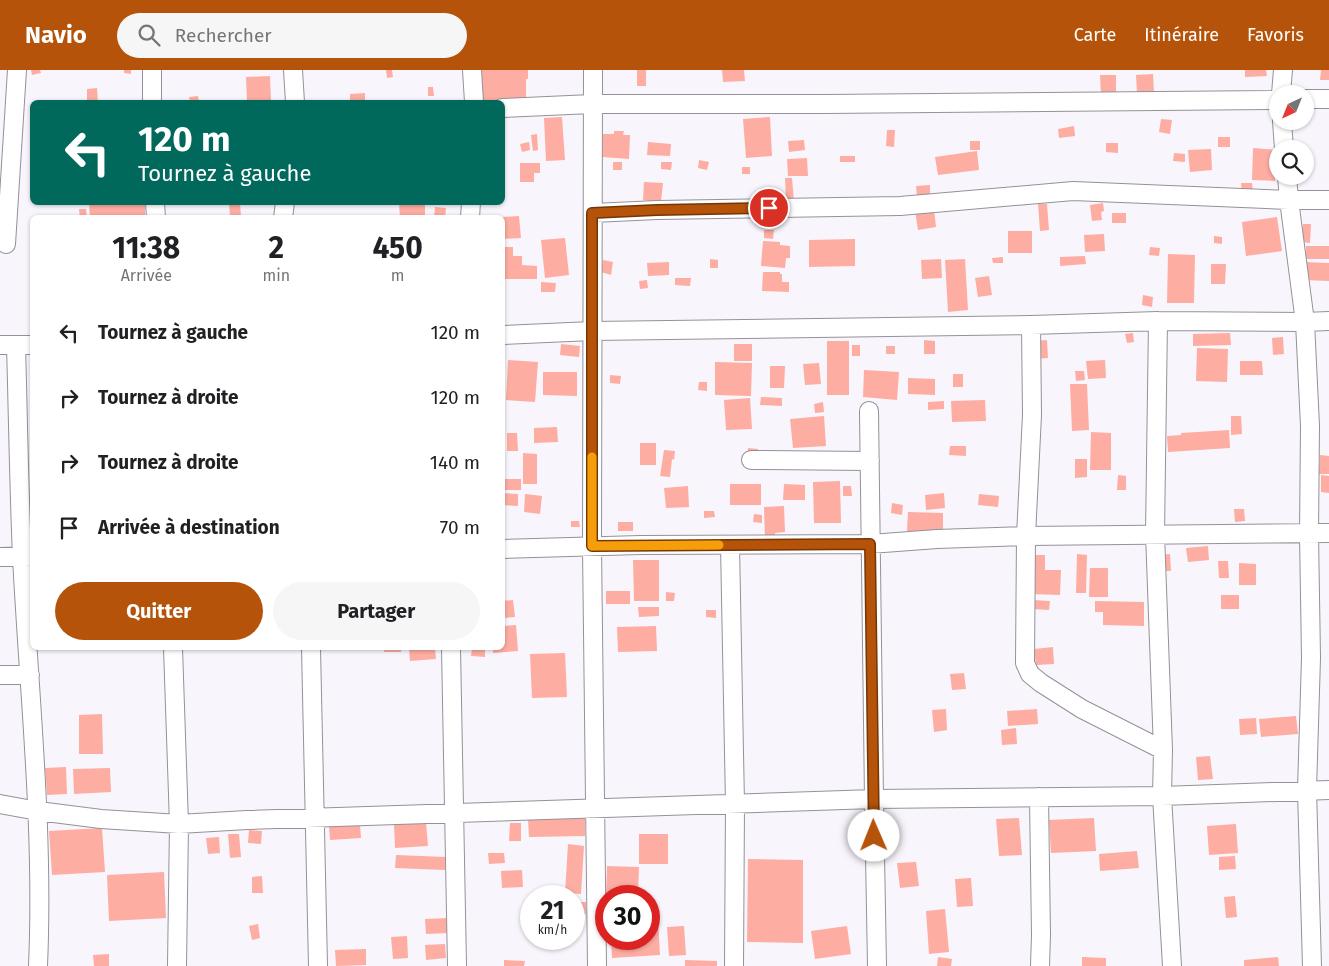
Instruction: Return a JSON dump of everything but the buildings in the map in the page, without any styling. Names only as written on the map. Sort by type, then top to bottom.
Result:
[{"type":"street","points":[[6,244],[16,70]]},
{"type":"street","points":[[152,70],[152,100]]},
{"type":"street","points":[[293,70],[295,100]]},
{"type":"street","points":[[472,70],[474,100]]},
{"type":"street","points":[[593,70],[592,546],[597,966]]},
{"type":"street","points":[[1282,85],[1283,70]]},
{"type":"street","points":[[1314,99],[1329,99]]},
{"type":"street","points":[[505,108],[592,104],[1269,100]]},
{"type":"street","points":[[1288,185],[1305,322],[1310,426],[1311,658],[1307,790],[1312,966]]},
{"type":"street","points":[[592,213],[657,210],[900,206],[1073,191],[1329,200]]},
{"type":"street","points":[[505,335],[592,331],[1031,325],[1158,321],[1329,321]]},
{"type":"street","points":[[1158,321],[1155,534],[1163,750],[1162,796],[1172,966]]},
{"type":"street","points":[[1031,325],[1032,415],[1026,536],[1025,663],[1030,674],[1041,683],[1082,709],[1163,750]]},
{"type":"street","points":[[16,345],[27,557],[30,675],[38,811],[40,918],[38,966]]},
{"type":"street","points":[[869,411],[877,966]]},
{"type":"street","points":[[751,460],[870,461]]},
{"type":"street","points":[[505,549],[592,546],[870,544],[937,539],[1026,536],[1329,533]]},
{"type":"street","points":[[730,545],[735,804],[734,966]]},
{"type":"street","points":[[0,557],[27,557]]},
{"type":"street","points":[[173,650],[178,824],[178,966]]},
{"type":"street","points":[[311,650],[318,966]]},
{"type":"street","points":[[450,650],[457,966]]},
{"type":"street","points":[[0,675],[30,675]]},
{"type":"street","points":[[0,804],[101,819],[178,824],[247,820],[874,799],[1162,796],[1329,790]]},
{"type":"street","points":[[1039,797],[1040,966]]},
{"type":"slow traffic","points":[[592,457],[592,546],[719,545]]},
{"type":"route","points":[[769,208],[592,213],[592,546],[870,544],[874,836]]}]
